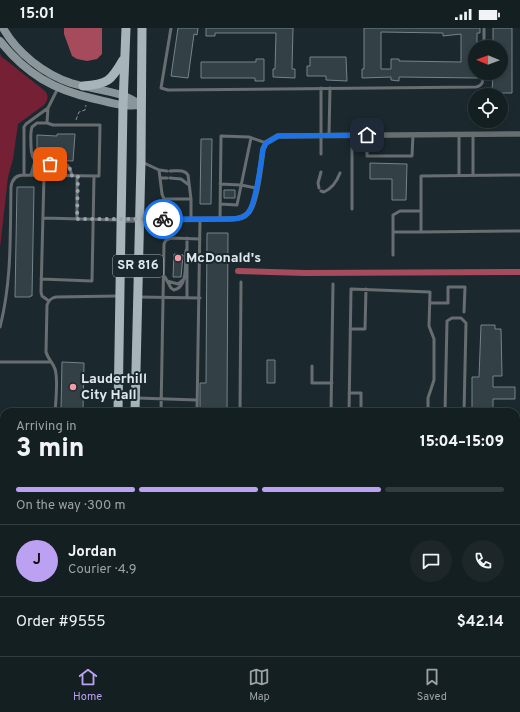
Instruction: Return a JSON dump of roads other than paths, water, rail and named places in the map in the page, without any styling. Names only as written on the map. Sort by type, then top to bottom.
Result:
[{"type":"main road","points":[[3,28],[18,48],[33,62],[51,74],[83,86],[123,96],[142,105]]},
{"type":"main road","name":"SR 816","points":[[118,408],[123,96],[126,28]]},
{"type":"main road","name":"SR 816","points":[[135,408],[141,161],[142,28]]},
{"type":"main road","points":[[0,41],[11,55],[27,70],[44,82],[82,96],[123,106],[142,105]]},
{"type":"main road","points":[[83,86],[107,82],[113,77],[124,59]]},
{"type":"street","points":[[121,220],[220,219],[237,218],[248,214],[254,202],[263,149],[266,143],[278,136],[520,134]]},
{"type":"lane","points":[[171,28],[161,88],[168,90],[476,87],[480,86],[483,80]]},
{"type":"lane","points":[[484,28],[484,40]]},
{"type":"lane","points":[[47,123],[48,108],[58,88]]},
{"type":"lane","points":[[321,88],[321,154]]},
{"type":"lane","points":[[329,135],[330,88]]},
{"type":"lane","points":[[24,175],[24,127],[29,121],[48,108]]},
{"type":"lane","points":[[29,121],[32,127],[32,158],[38,163],[67,165],[72,176]]},
{"type":"lane","points":[[0,327],[6,305],[9,280],[12,181],[19,175],[99,176],[100,125],[53,125],[47,123],[37,123],[32,127]]},
{"type":"lane","points":[[367,135],[367,156],[412,156],[413,135]]},
{"type":"lane","points":[[459,135],[459,175]]},
{"type":"lane","points":[[473,135],[473,175]]},
{"type":"lane","points":[[220,219],[221,136],[251,138],[266,143]]},
{"type":"lane","points":[[352,136],[352,209]]},
{"type":"lane","points":[[220,204],[237,205],[251,138]]},
{"type":"lane","points":[[31,175],[35,161]]},
{"type":"lane","points":[[141,161],[159,170],[183,171],[186,173],[189,185],[191,219]]},
{"type":"lane","points":[[159,170],[164,199],[190,199]]},
{"type":"lane","points":[[321,172],[318,185],[320,190],[324,192],[332,187],[338,179],[340,173]]},
{"type":"lane","points":[[421,232],[421,176],[520,175]]},
{"type":"lane","points":[[44,176],[41,279],[42,296],[49,301]]},
{"type":"lane","points":[[77,219],[78,176]]},
{"type":"lane","points":[[41,279],[92,281],[94,176]]},
{"type":"lane","points":[[160,178],[181,178],[189,185]]},
{"type":"lane","points":[[220,184],[241,185],[256,188]]},
{"type":"lane","points":[[393,255],[393,215],[400,211],[421,211]]},
{"type":"lane","points":[[43,218],[121,220]]},
{"type":"lane","points":[[197,408],[200,298],[200,219]]},
{"type":"lane","points":[[393,232],[520,231]]},
{"type":"lane","points":[[161,408],[164,244],[166,240],[171,238],[200,239]]},
{"type":"lane","points":[[187,238],[187,298]]},
{"type":"lane","points":[[164,276],[171,288],[174,290],[181,288],[184,280],[187,249]]},
{"type":"lane","points":[[167,281],[178,284],[184,280]]},
{"type":"lane","points":[[240,408],[241,282]]},
{"type":"lane","points":[[332,408],[333,284]]},
{"type":"lane","points":[[430,303],[448,303],[448,287],[465,287],[464,312]]},
{"type":"lane","points":[[349,408],[351,289],[366,289],[430,292],[429,326],[434,339],[434,380],[428,398],[428,408]]},
{"type":"lane","points":[[350,329],[366,329],[366,289]]},
{"type":"lane","points":[[55,408],[55,369],[46,352],[47,305],[49,301],[51,298],[56,297],[120,296]]},
{"type":"lane","points":[[137,296],[200,298]]},
{"type":"lane","points":[[445,408],[447,321],[452,318],[461,318],[466,323],[464,408]]},
{"type":"lane","points":[[0,362],[50,362]]},
{"type":"lane","points":[[312,366],[312,383],[332,383]]},
{"type":"lane","points":[[349,393],[361,393],[361,408]]},
{"type":"lane","points":[[135,398],[197,400]]},
{"type":"waterway","points":[[238,271],[305,273],[520,272]]},
{"type":"place","name":"McDonald's","points":[[178,258]]},
{"type":"place","name":"Lauderhill City Hall","points":[[73,387]]}]
